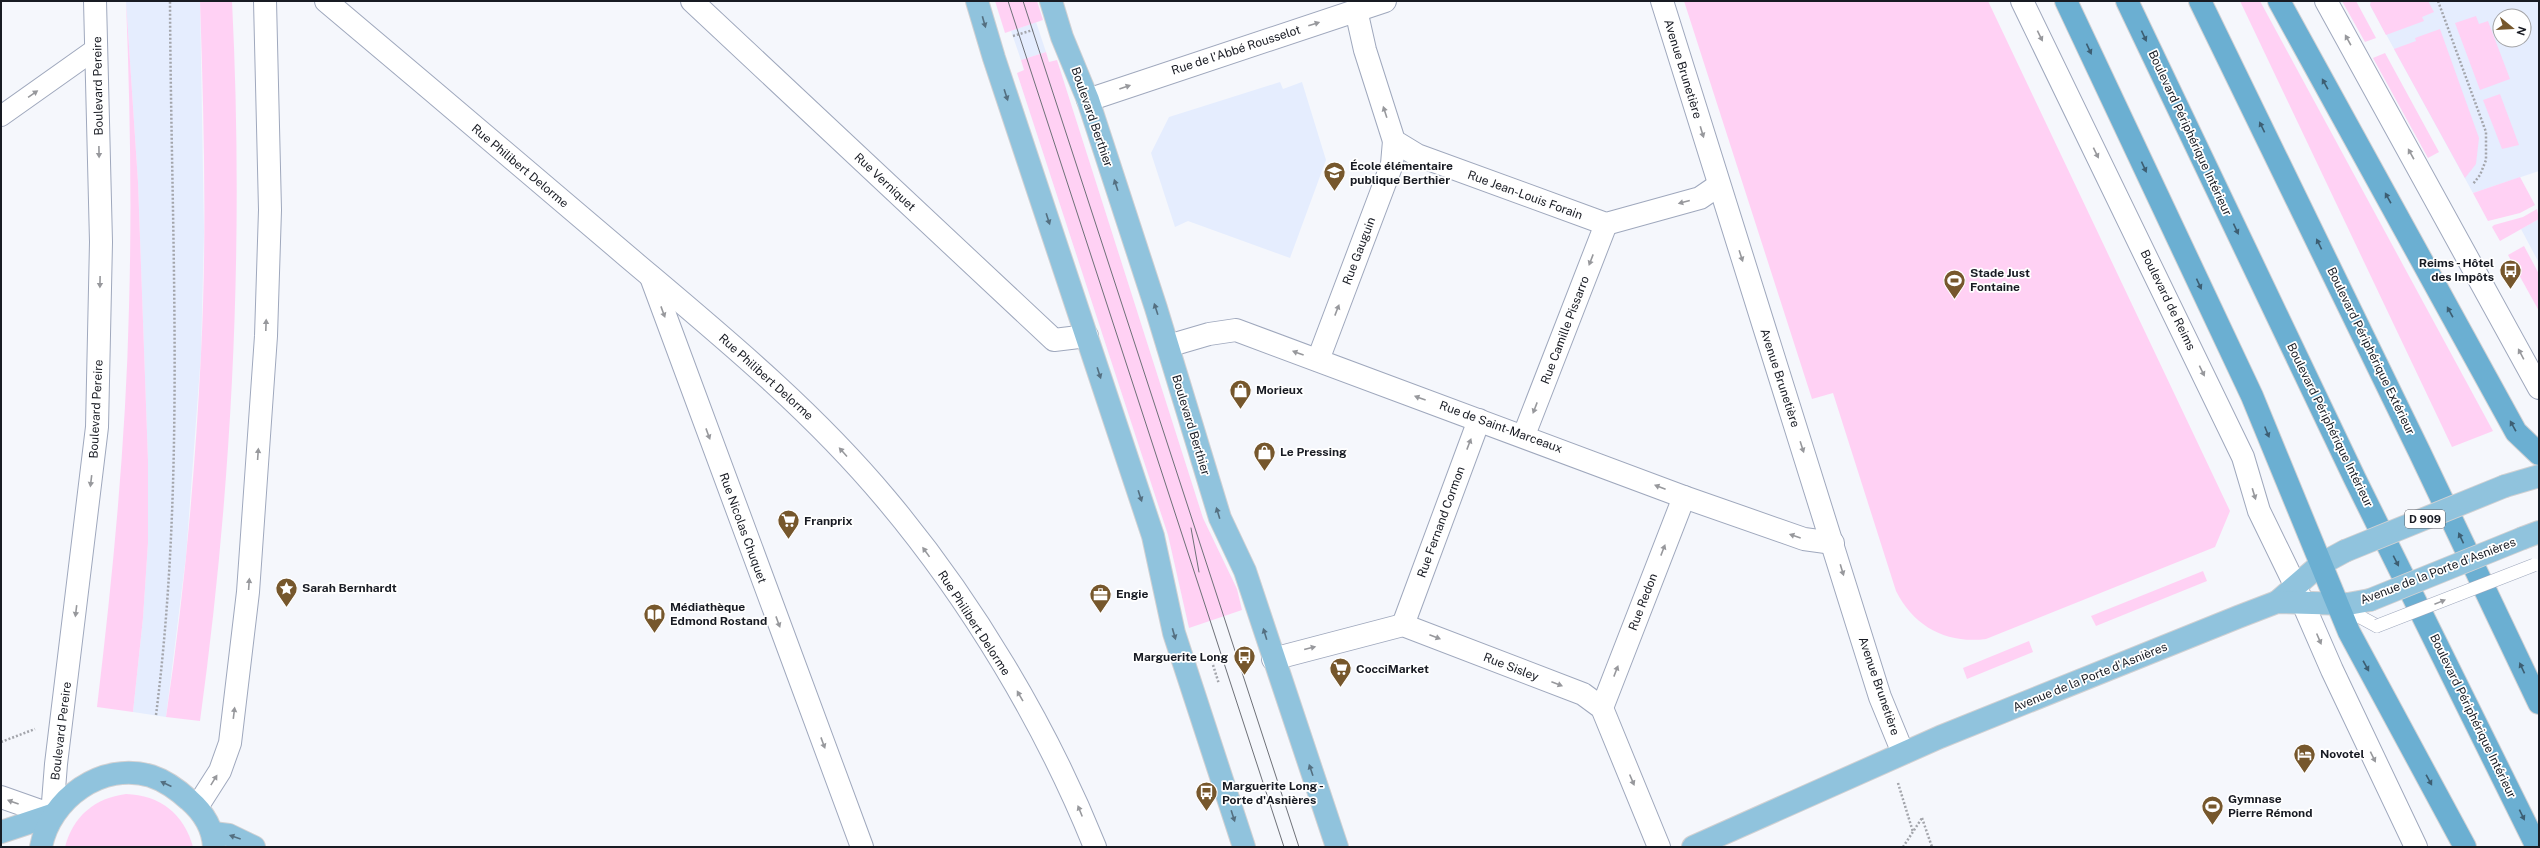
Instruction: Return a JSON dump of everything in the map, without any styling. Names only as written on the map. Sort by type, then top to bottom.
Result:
[{"type":"highway","points":[[2066,1],[2252,396],[2336,604],[2361,658],[2465,847]]},
{"type":"highway","name":"Boulevard Périphérique Intérieur","points":[[2127,1],[2355,479],[2537,847]]},
{"type":"highway","name":"Boulevard Périphérique Extérieur","points":[[2200,1],[2416,444],[2539,703]]},
{"type":"highway","points":[[2280,1],[2516,432],[2539,454]]},
{"type":"main road","points":[[977,1],[1153,536],[1174,632],[1244,847]]},
{"type":"main road","name":"Boulevard Berthier","points":[[1051,1],[1088,100],[1168,346],[1220,518],[1245,571],[1273,659],[1337,847]]},
{"type":"main road","name":"D 909","points":[[2299,594],[2321,564],[2345,551],[2505,486],[2539,476]]},
{"type":"main road","name":"Avenue de la Porte d'Asnières","points":[[1693,847],[1716,842],[1903,753],[2277,602],[2299,594],[2336,604],[2370,600],[2531,535]]},
{"type":"main road","points":[[41,847],[52,815],[71,794],[95,780],[122,773],[150,776],[176,788],[197,807],[214,840],[229,835],[254,847]]},
{"type":"main road","points":[[1,832],[52,815]]},
{"type":"street","name":"Boulevard Pereire","points":[[52,815],[56,764],[98,428],[100,242],[95,1]]},
{"type":"street","points":[[197,807],[220,771],[230,743],[248,592],[266,336],[270,217],[265,1]]},
{"type":"street","name":"Rue Philibert Delorme","points":[[326,1],[650,275],[774,383],[835,442],[886,500],[953,588],[998,657],[1038,727],[1077,802],[1095,847]]},
{"type":"street","name":"Rue Verniquet","points":[[692,1],[1054,340],[1087,336]]},
{"type":"street","name":"Rue de l'Abbé Rousselot","points":[[1088,100],[1385,1]]},
{"type":"street","name":"Avenue Brunetière","points":[[1662,1],[1718,185],[1833,543],[1880,697],[1903,753]]},
{"type":"street","name":"Boulevard de Reims","points":[[2022,1],[2240,450],[2259,511],[2416,847]]},
{"type":"street","points":[[2326,1],[2539,388]]},
{"type":"street","points":[[1356,10],[1365,50],[1394,141]]},
{"type":"street","points":[[1,116],[97,48]]},
{"type":"street","name":"Rue Jean-Louis Forain","points":[[1394,141],[1417,155],[1606,224]]},
{"type":"street","name":"Rue Gauguin","points":[[1318,360],[1392,164],[1394,141]]},
{"type":"street","points":[[1606,224],[1700,198],[1718,185]]},
{"type":"street","name":"Rue Camille Pissarro","points":[[1524,435],[1606,224]]},
{"type":"street","name":"Rue Nicolas Chuquet","points":[[650,275],[862,847]]},
{"type":"street","name":"Rue de Saint-Marceaux","points":[[1168,346],[1209,334],[1236,330],[1479,420],[1524,435],[1684,497],[1804,539],[1833,543]]},
{"type":"street","name":"Rue Fernand Cormon","points":[[1403,625],[1479,420]]},
{"type":"street","name":"Rue Redon","points":[[1602,708],[1684,497]]},
{"type":"street","points":[[1273,659],[1403,625]]},
{"type":"street","name":"Rue Sisley","points":[[1403,625],[1583,694],[1602,708]]},
{"type":"street","points":[[1602,708],[1659,847]]},
{"type":"street","points":[[1,797],[52,815]]},
{"type":"lane","name":"Avenue de la Porte d'Asnières","points":[[2336,604],[2377,626],[2536,564]]},
{"type":"path","points":[[156,716],[170,578],[174,440],[170,1]]},
{"type":"path","points":[[2438,1],[2486,132],[2486,160],[2480,176],[2473,184]]},
{"type":"path","points":[[990,44],[1058,23]]},
{"type":"path","points":[[1,742],[41,727]]},
{"type":"path","points":[[1903,753],[1894,773],[1913,832]]},
{"type":"path","points":[[1903,847],[1922,818],[1932,847]]},
{"type":"shaded area","points":[[126,1],[200,1],[204,232],[201,354],[186,556],[166,717],[133,712],[143,618],[148,543],[148,460],[138,182]]},
{"type":"shaded area","points":[[126,1],[138,182],[148,460],[148,543],[143,618],[133,712],[97,707],[118,507],[125,407],[130,269],[129,116]]},
{"type":"shaded area","points":[[200,1],[232,1],[237,182],[233,362],[228,452],[221,542],[200,721],[166,717],[188,536],[196,445],[201,354],[204,266],[204,178]]},
{"type":"shaded area","points":[[995,1],[1037,1],[1043,20],[1005,33]]},
{"type":"shaded area","name":"Stade Just Fontaine","points":[[1684,1],[1988,1],[2230,511],[2215,547],[1986,639],[1958,639],[1945,636],[1922,623],[1912,614],[1903,604],[1896,591],[1833,393],[1812,399]]},
{"type":"shaded area","points":[[2240,1],[2260,1],[2493,431],[2452,447]]},
{"type":"shaded area","points":[[2342,1],[2356,1],[2376,38],[2365,42]]},
{"type":"shaded area","points":[[2371,1],[2539,1],[2539,171],[2473,193],[2370,5]]},
{"type":"shaded area","points":[[2371,1],[2428,1],[2434,12],[2422,17],[2424,21],[2386,35],[2370,5]]},
{"type":"shaded area","points":[[2476,16],[2479,24],[2488,21],[2492,32],[2492,48],[2498,48],[2510,79],[2480,90],[2455,23]]},
{"type":"shaded area","points":[[1036,22],[1046,52],[1021,60],[1011,31]]},
{"type":"shaded area","points":[[2440,29],[2479,138],[2476,164],[2465,178],[2394,49],[2416,41],[2415,38]]},
{"type":"shaded area","points":[[1046,52],[1049,62],[1057,60],[1203,518],[1237,589],[1242,610],[1189,628],[1168,535],[1017,73],[1024,70],[1021,60]]},
{"type":"shaded area","points":[[2385,53],[2439,152],[2428,158],[2373,58]]},
{"type":"shaded area","points":[[1280,82],[1283,89],[1302,82],[1326,160],[1290,258],[1188,221],[1175,227],[1151,153],[1169,117]]},
{"type":"shaded area","points":[[2500,94],[2519,145],[2502,149],[2483,100]]},
{"type":"shaded area","points":[[2520,177],[2535,205],[2520,213],[2488,221],[2473,193]]},
{"type":"shaded area","points":[[2537,209],[2539,219],[2500,241],[2492,227],[2494,225],[2523,217]]},
{"type":"shaded area","points":[[2539,219],[2539,263],[2521,229]]},
{"type":"shaded area","points":[[2524,246],[2539,274],[2539,311],[2508,255]]},
{"type":"shaded area","points":[[2203,571],[2207,581],[2096,626],[2091,616]]},
{"type":"shaded area","points":[[2029,641],[2033,652],[1967,679],[1963,668]]},
{"type":"shaded area","points":[[126,794],[150,798],[169,808],[184,825],[193,847],[65,847],[74,826],[87,810],[95,804],[115,796]]},
{"type":"tram line","points":[[1008,1],[1284,847]]},
{"type":"tram line","points":[[1023,1],[1299,847]]},
{"type":"tram line","points":[[1191,528],[1199,572]]},
{"type":"place","name":"École élémentaire publique Berthier","points":[[1335,192]]},
{"type":"place","name":"Reims - Hôtel des Impôts","points":[[2510,290]]},
{"type":"place","name":"Stade Just Fontaine","points":[[1955,300]]},
{"type":"place","name":"Morieux","points":[[1241,410]]},
{"type":"place","name":"Le Pressing","points":[[1265,472]]},
{"type":"place","name":"Franprix","points":[[789,540]]},
{"type":"place","name":"Sarah Bernhardt","points":[[287,608]]},
{"type":"place","name":"Engie","points":[[1101,614]]},
{"type":"place","name":"Médiathèque Edmond Rostand","points":[[655,634]]},
{"type":"place","name":"Marguerite Long","points":[[1244,676]]},
{"type":"place","name":"CocciMarket","points":[[1340,688]]},
{"type":"place","name":"Novotel","points":[[2304,774]]},
{"type":"place","name":"Marguerite Long - Porte d'Asnières","points":[[1206,812]]},
{"type":"place","name":"Gymnase Pierre Rémond","points":[[2212,826]]}]
